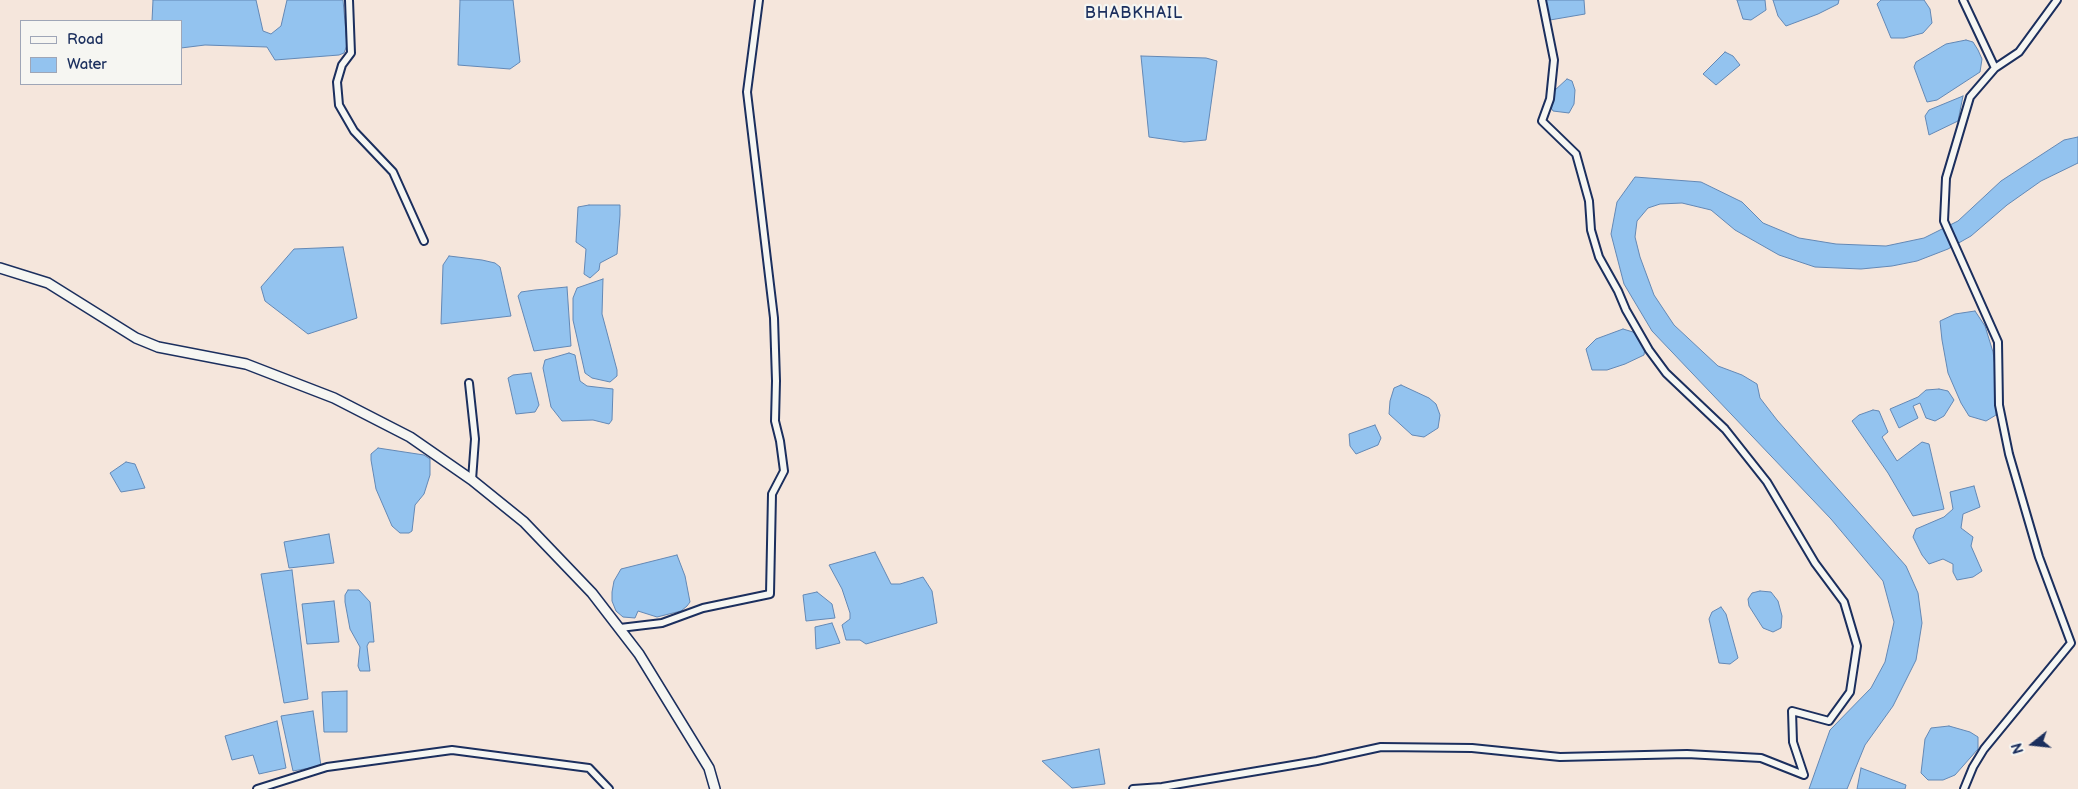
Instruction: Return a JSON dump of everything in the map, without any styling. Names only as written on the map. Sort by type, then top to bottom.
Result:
[{"type":"street","points":[[349,0],[351,53],[342,65],[337,82],[338,105],[354,131],[392,172],[424,241]]},
{"type":"street","points":[[620,628],[662,623],[703,608],[770,594],[772,494],[784,471],[775,421],[774,318],[746,92],[759,0]]},
{"type":"street","points":[[1134,789],[1162,787],[1317,761],[1380,747],[1472,748],[1560,757],[1688,754],[1761,758],[1804,775],[1793,742],[1792,711],[1829,721],[1850,692],[1857,646],[1844,602],[1815,562],[1767,482],[1725,429],[1666,373],[1649,350],[1599,257],[1591,230],[1589,201],[1576,154],[1542,121],[1550,99],[1554,60],[1542,0]]},
{"type":"street","points":[[1963,0],[1995,68]]},
{"type":"street","points":[[1964,789],[1973,767],[1984,749],[2072,643],[2039,557],[2009,454],[1999,405],[1998,342],[1956,253],[1944,222],[1946,178],[1970,97],[1995,68],[2019,52],[2057,0]]},
{"type":"street","points":[[0,268],[48,282],[136,338],[158,347],[246,364],[334,398],[410,437],[472,480],[524,522],[592,593],[620,628],[639,654],[709,768],[715,789]]},
{"type":"street","points":[[469,383],[475,439],[472,480]]},
{"type":"street","points":[[257,789],[328,767],[452,750],[589,768],[609,789]]},
{"type":"water","points":[[153,0],[256,0],[263,31],[271,34],[281,26],[287,0],[343,0],[347,45],[344,53],[339,55],[275,60],[267,47],[205,45],[182,48],[182,20],[152,20]]},
{"type":"water","points":[[460,0],[513,0],[520,62],[510,69],[458,65]]},
{"type":"water","points":[[1545,0],[1584,0],[1585,14],[1550,20]]},
{"type":"water","points":[[1737,0],[1765,0],[1766,10],[1751,20],[1743,19]]},
{"type":"water","points":[[1773,0],[1839,0],[1838,4],[1818,14],[1786,26],[1778,16]]},
{"type":"water","points":[[1881,0],[1924,0],[1930,9],[1932,23],[1923,33],[1904,38],[1891,38],[1877,4]]},
{"type":"water","points":[[1966,40],[1973,42],[1982,59],[1980,72],[1937,100],[1927,102],[1914,67],[1916,62],[1946,44]]},
{"type":"water","points":[[1725,52],[1733,56],[1740,65],[1716,85],[1703,74]]},
{"type":"water","points":[[1141,56],[1206,58],[1217,61],[1206,140],[1184,142],[1149,137]]},
{"type":"water","points":[[1567,79],[1572,81],[1575,90],[1574,104],[1569,113],[1553,111],[1550,106],[1554,91]]},
{"type":"water","points":[[1963,96],[1958,121],[1929,135],[1925,116],[1929,110]]},
{"type":"water","points":[[2078,137],[2078,163],[2041,181],[2007,205],[1971,236],[1948,249],[1917,261],[1892,266],[1861,269],[1815,267],[1779,255],[1735,230],[1711,210],[1682,203],[1660,204],[1648,208],[1637,221],[1635,237],[1640,257],[1654,295],[1674,325],[1718,366],[1742,375],[1757,384],[1760,398],[1777,420],[1906,566],[1918,593],[1922,623],[1916,660],[1893,706],[1865,745],[1847,789],[1809,789],[1830,730],[1871,688],[1885,662],[1894,622],[1883,581],[1831,519],[1652,331],[1624,284],[1611,234],[1617,202],[1635,177],[1701,182],[1742,202],[1763,223],[1799,238],[1836,244],[1886,246],[1924,238],[1958,221],[2001,181],[2064,140]]},
{"type":"water","points":[[620,205],[617,254],[600,263],[599,270],[590,278],[584,274],[586,249],[576,242],[578,207]]},
{"type":"water","points":[[343,247],[357,318],[308,334],[265,301],[261,287],[294,249]]},
{"type":"water","points":[[449,256],[482,260],[495,263],[500,267],[511,316],[441,324],[443,265]]},
{"type":"water","points":[[603,279],[602,314],[617,370],[617,376],[610,382],[592,378],[585,373],[573,320],[573,298],[577,288]]},
{"type":"water","points":[[567,287],[571,346],[534,351],[518,296],[521,292]]},
{"type":"water","points":[[1975,311],[1985,326],[1993,352],[1996,373],[1996,415],[1986,421],[1969,416],[1961,403],[1948,373],[1940,321],[1955,314]]},
{"type":"water","points":[[1623,329],[1633,332],[1638,337],[1645,347],[1644,355],[1607,370],[1592,370],[1586,349],[1596,339]]},
{"type":"water","points":[[569,353],[575,355],[580,381],[587,386],[613,389],[612,420],[609,424],[593,420],[562,421],[551,407],[543,368],[545,360]]},
{"type":"water","points":[[531,373],[539,405],[535,412],[516,414],[508,378],[513,375]]},
{"type":"water","points":[[1401,385],[1429,398],[1436,404],[1440,415],[1438,428],[1424,437],[1412,435],[1389,414],[1394,388]]},
{"type":"water","points":[[1939,389],[1948,391],[1954,400],[1944,416],[1935,421],[1926,418],[1920,403],[1913,406],[1918,418],[1899,428],[1890,409],[1918,397],[1926,390]]},
{"type":"water","points":[[1873,410],[1879,411],[1888,432],[1882,437],[1897,461],[1922,442],[1929,444],[1944,509],[1913,516],[1888,473],[1852,421],[1859,415]]},
{"type":"water","points":[[1375,425],[1381,438],[1378,445],[1356,454],[1350,446],[1349,434]]},
{"type":"water","points":[[378,448],[424,455],[430,459],[430,475],[424,494],[415,505],[412,531],[409,533],[400,533],[392,526],[376,489],[371,454]]},
{"type":"water","points":[[126,462],[135,464],[145,488],[121,492],[110,473]]},
{"type":"water","points":[[1974,486],[1980,507],[1963,514],[1961,528],[1973,537],[1971,546],[1982,571],[1973,577],[1957,580],[1953,572],[1953,564],[1943,559],[1929,564],[1913,537],[1916,529],[1944,517],[1953,509],[1950,492]]},
{"type":"water","points":[[329,534],[334,563],[289,568],[284,542]]},
{"type":"water","points":[[875,552],[891,584],[900,584],[923,577],[932,591],[937,623],[866,644],[860,640],[846,640],[842,625],[850,619],[850,613],[842,589],[829,565]]},
{"type":"water","points":[[677,555],[685,576],[690,602],[687,606],[681,611],[657,617],[638,611],[635,618],[623,617],[616,611],[612,601],[612,592],[614,581],[621,569]]},
{"type":"water","points":[[292,570],[308,699],[284,703],[261,574]]},
{"type":"water","points":[[348,590],[359,590],[370,602],[374,642],[369,642],[367,646],[370,671],[360,671],[358,666],[360,647],[350,629],[345,602],[345,595]]},
{"type":"water","points":[[1760,591],[1771,592],[1778,601],[1782,616],[1781,628],[1773,632],[1763,628],[1749,606],[1748,599],[1752,593]]},
{"type":"water","points":[[817,592],[832,604],[835,618],[806,621],[803,595]]},
{"type":"water","points":[[334,601],[339,642],[307,644],[302,604]]},
{"type":"water","points":[[1721,607],[1726,614],[1738,658],[1730,664],[1719,663],[1709,619],[1712,612]]},
{"type":"water","points":[[832,623],[840,643],[816,649],[815,627]]},
{"type":"water","points":[[347,691],[347,732],[324,732],[322,692]]},
{"type":"water","points":[[313,711],[321,766],[293,771],[281,716]]},
{"type":"water","points":[[277,721],[286,768],[259,774],[253,755],[232,760],[225,736]]},
{"type":"water","points":[[1949,726],[1970,732],[1978,737],[1978,749],[1955,775],[1943,780],[1928,780],[1921,773],[1925,739],[1931,728]]},
{"type":"water","points":[[1099,749],[1105,784],[1072,788],[1042,761]]},
{"type":"water","points":[[1861,768],[1906,785],[1905,789],[1857,789]]},
{"type":"district","name":"BHABKHAIL","points":[[1134,14]]}]
